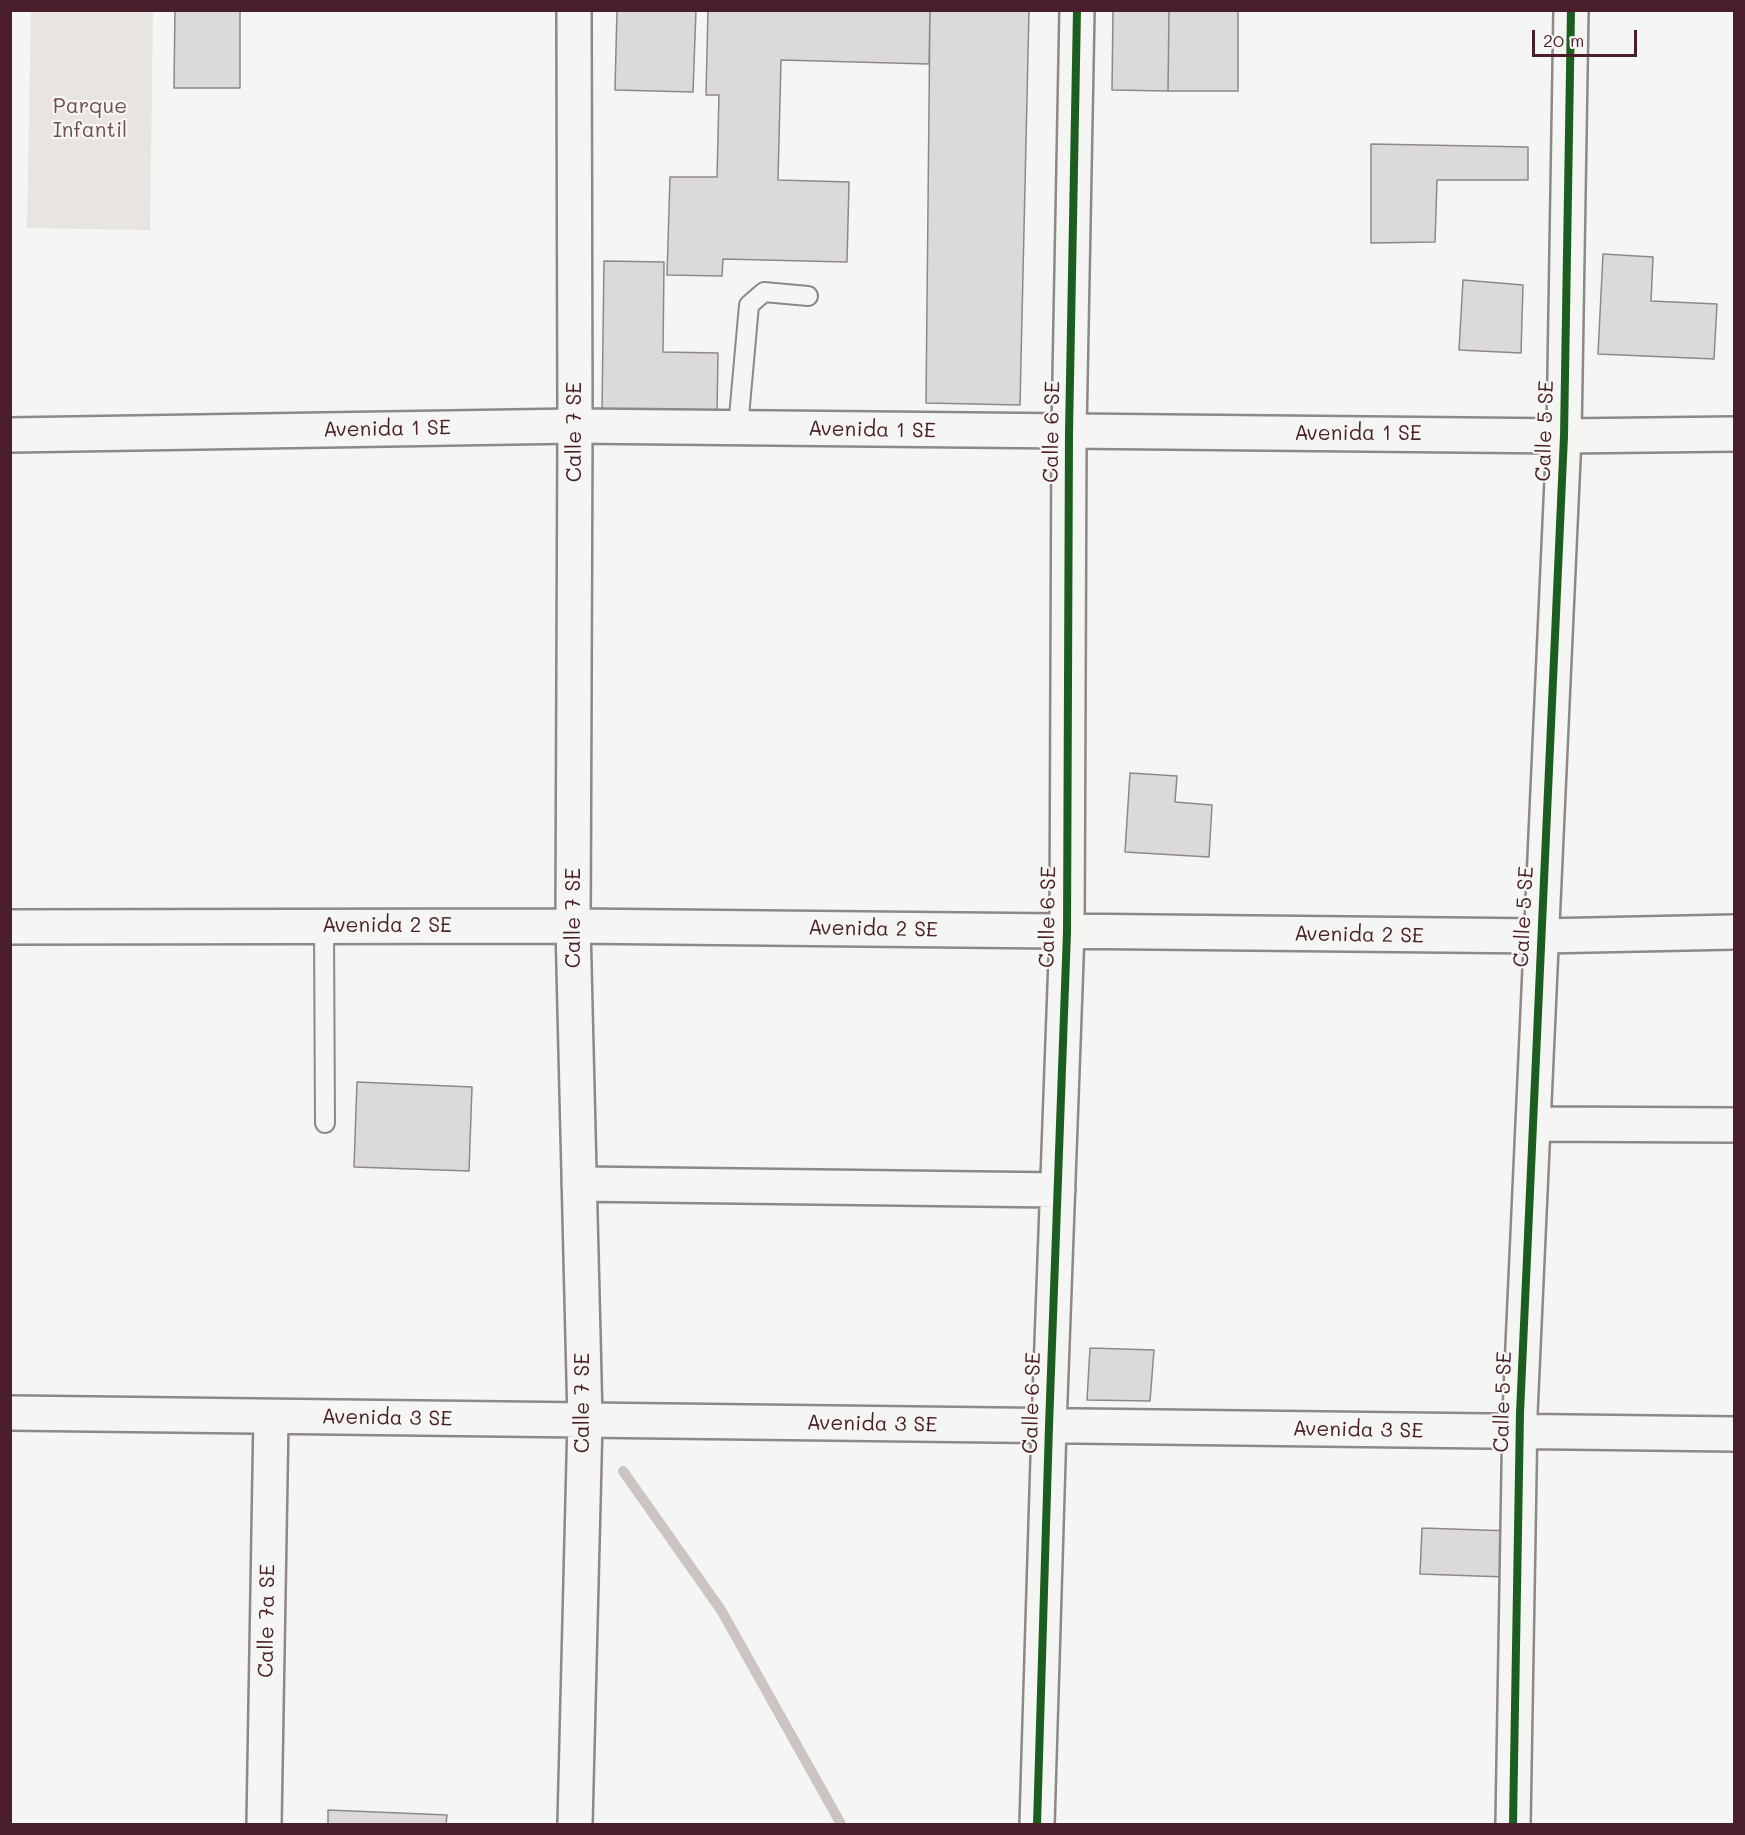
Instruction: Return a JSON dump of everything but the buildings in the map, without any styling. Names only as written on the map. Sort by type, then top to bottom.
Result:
[{"type":"street","name":"Calle 7 SE","points":[[574,10],[573,926],[585,1420],[575,1824]]},
{"type":"street","name":"Calle 6 SE","points":[[1037,1824],[1067,932],[1069,432],[1077,10]]},
{"type":"street","name":"Calle 5 SE","points":[[1513,1824],[1519,1432],[1564,436],[1571,10]]},
{"type":"street","name":"Avenida 1 SE","points":[[10,435],[575,426],[1564,436],[1734,434]]},
{"type":"street","name":"Avenida 2 SE","points":[[10,927],[573,926],[1542,936],[1734,932]]},
{"type":"street","points":[[1533,1124],[1734,1125]]},
{"type":"street","points":[[579,1184],[1058,1190]]},
{"type":"street","name":"Avenida 3 SE","points":[[10,1413],[1734,1434]]},
{"type":"street","name":"Calle 7a SE","points":[[264,1824],[271,1417]]},
{"type":"lane","points":[[738,428],[749,304],[764,292],[808,296]]},
{"type":"lane","points":[[324,926],[325,1123]]},
{"type":"green space","name":"Parque Infantil","points":[[31,11],[153,11],[150,230],[27,228]]},
{"type":"waterway","points":[[623,1471],[721,1610],[841,1824]]},
{"type":"cycle path","points":[[1037,1824],[1067,932],[1069,432],[1077,10]]},
{"type":"cycle path","points":[[1513,1824],[1520,1413],[1564,436],[1571,10]]}]
